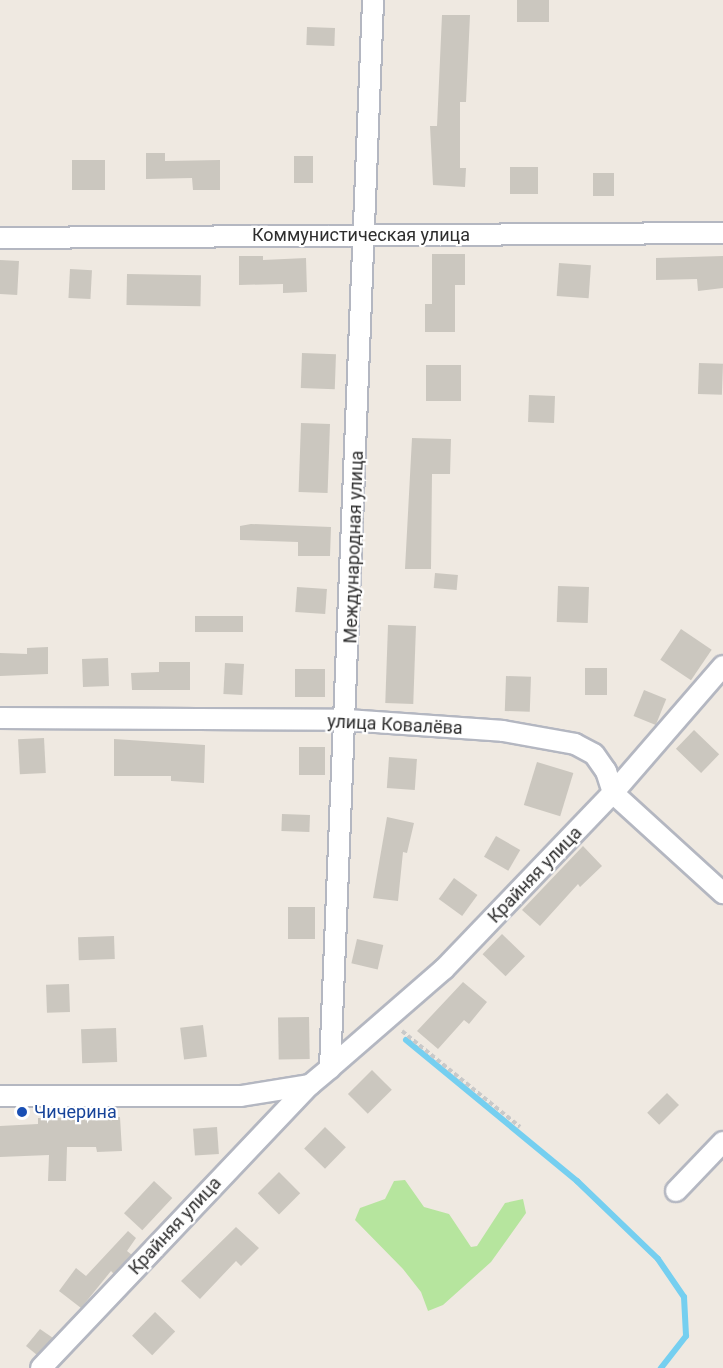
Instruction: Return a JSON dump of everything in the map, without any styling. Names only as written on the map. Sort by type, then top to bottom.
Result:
[{"type":"street","name":"Международная улица","points":[[330,1068],[347,720],[373,0]]},
{"type":"street","name":"Коммунистическая улица","points":[[0,238],[723,233]]},
{"type":"street","name":"Крайняя улица","points":[[330,1068],[389,1021],[613,793],[723,666]]},
{"type":"street","name":"улица Ковалёва","points":[[0,718],[347,720],[503,730],[575,744],[594,754],[606,771],[613,793],[723,893]]},
{"type":"street","points":[[0,1096],[241,1096],[310,1085],[330,1068]]},
{"type":"street","name":"Крайняя улица","points":[[41,1368],[310,1085]]},
{"type":"street","points":[[676,1191],[723,1142]]},
{"type":"path","points":[[389,1021],[520,1127]]},
{"type":"green space","points":[[405,1180],[424,1207],[449,1214],[471,1247],[477,1246],[505,1203],[523,1199],[526,1213],[491,1262],[443,1305],[428,1311],[421,1292],[403,1269],[355,1220],[360,1208],[385,1199],[394,1181]]},
{"type":"building","points":[[517,0],[549,0],[549,22],[517,22]]},
{"type":"building","points":[[442,15],[470,15],[466,102],[460,102],[460,168],[466,168],[465,187],[433,185],[430,126],[437,126]]},
{"type":"building","points":[[307,27],[335,28],[334,46],[306,45]]},
{"type":"building","points":[[146,153],[165,153],[165,161],[220,160],[220,190],[193,190],[192,178],[146,179]]},
{"type":"building","points":[[294,156],[313,156],[313,183],[294,183]]},
{"type":"building","points":[[72,160],[105,160],[105,190],[72,190]]},
{"type":"building","points":[[510,167],[538,167],[538,194],[510,194]]},
{"type":"building","points":[[593,173],[614,173],[614,196],[593,196]]},
{"type":"building","points":[[432,254],[465,254],[465,285],[455,285],[455,332],[425,332],[425,304],[432,304]]},
{"type":"building","points":[[239,256],[263,256],[263,260],[306,258],[307,292],[283,293],[283,284],[239,285]]},
{"type":"building","points":[[723,256],[723,288],[698,291],[697,279],[656,280],[656,258]]},
{"type":"building","points":[[0,260],[19,261],[17,295],[0,294]]},
{"type":"building","points":[[559,263],[591,265],[589,298],[557,296]]},
{"type":"building","points":[[70,269],[92,270],[90,299],[68,298]]},
{"type":"building","points":[[127,274],[201,275],[200,306],[126,305]]},
{"type":"building","points":[[302,353],[336,354],[335,389],[301,388]]},
{"type":"building","points":[[699,363],[723,364],[722,395],[698,394]]},
{"type":"building","points":[[426,365],[461,365],[461,401],[426,401]]},
{"type":"building","points":[[529,395],[555,396],[554,423],[528,422]]},
{"type":"building","points":[[301,423],[330,424],[328,493],[299,492]]},
{"type":"building","points":[[412,438],[451,439],[450,474],[432,474],[431,569],[405,569]]},
{"type":"building","points":[[251,524],[331,527],[330,556],[298,556],[298,542],[240,540],[240,526]]},
{"type":"building","points":[[435,573],[458,575],[457,590],[434,588]]},
{"type":"building","points":[[558,586],[589,587],[588,623],[557,622]]},
{"type":"building","points":[[297,587],[327,589],[325,614],[295,612]]},
{"type":"building","points":[[195,616],[243,616],[243,632],[195,632]]},
{"type":"building","points":[[388,625],[416,626],[413,704],[385,703]]},
{"type":"building","points":[[681,629],[712,650],[691,680],[660,660]]},
{"type":"building","points":[[48,647],[48,674],[0,676],[0,653],[27,654],[27,648]]},
{"type":"building","points":[[108,658],[109,686],[83,687],[82,659]]},
{"type":"building","points":[[159,662],[190,662],[190,690],[132,690],[131,673],[159,672]]},
{"type":"building","points":[[225,663],[244,664],[242,695],[223,694]]},
{"type":"building","points":[[585,668],[607,668],[607,695],[585,695]]},
{"type":"building","points":[[295,669],[325,669],[325,697],[295,697]]},
{"type":"building","points":[[506,676],[531,677],[530,712],[505,711]]},
{"type":"building","points":[[644,690],[666,699],[656,725],[634,716]]},
{"type":"building","points":[[694,730],[719,754],[701,773],[676,749]]},
{"type":"building","points":[[44,738],[46,773],[20,774],[18,739]]},
{"type":"building","points":[[114,739],[205,745],[204,783],[171,781],[171,776],[114,776]]},
{"type":"building","points":[[299,747],[325,747],[325,775],[299,775]]},
{"type":"building","points":[[389,757],[417,759],[415,790],[387,788]]},
{"type":"building","points":[[537,762],[573,773],[560,816],[524,805]]},
{"type":"building","points":[[282,814],[310,815],[309,832],[281,831]]},
{"type":"building","points":[[387,817],[414,823],[407,853],[403,852],[398,901],[373,898]]},
{"type":"building","points":[[496,836],[520,850],[508,871],[484,857]]},
{"type":"building","points":[[583,846],[602,866],[580,887],[578,884],[540,926],[522,910]]},
{"type":"building","points":[[454,878],[477,895],[462,916],[439,899]]},
{"type":"building","points":[[288,907],[315,907],[315,939],[288,939]]},
{"type":"building","points":[[502,934],[525,956],[506,976],[483,954]]},
{"type":"building","points":[[114,936],[115,959],[79,960],[78,937]]},
{"type":"building","points":[[357,939],[383,945],[378,969],[351,963]]},
{"type":"building","points":[[463,982],[487,1002],[469,1024],[464,1020],[438,1049],[417,1031]]},
{"type":"building","points":[[69,984],[70,1012],[47,1013],[46,985]]},
{"type":"building","points":[[309,1017],[310,1059],[279,1060],[278,1018]]},
{"type":"building","points":[[203,1025],[207,1057],[184,1060],[180,1028]]},
{"type":"building","points":[[116,1028],[117,1062],[82,1063],[81,1029]]},
{"type":"building","points":[[372,1070],[392,1090],[368,1114],[348,1094]]},
{"type":"building","points":[[667,1093],[679,1105],[659,1125],[647,1113]]},
{"type":"building","points":[[120,1117],[122,1151],[97,1152],[96,1147],[67,1147],[66,1181],[48,1181],[49,1155],[0,1157],[0,1126],[38,1124],[38,1118]]},
{"type":"building","points":[[217,1127],[219,1154],[195,1156],[193,1129]]},
{"type":"building","points":[[325,1127],[346,1147],[325,1169],[304,1149]]},
{"type":"building","points":[[279,1172],[300,1193],[279,1214],[258,1193]]},
{"type":"building","points":[[154,1181],[172,1198],[142,1230],[124,1213]]},
{"type":"building","points":[[236,1227],[259,1248],[241,1266],[236,1261],[200,1299],[181,1281]]},
{"type":"building","points":[[128,1231],[136,1238],[127,1251],[132,1255],[114,1274],[111,1271],[81,1308],[59,1291],[76,1268],[86,1276]]},
{"type":"building","points":[[155,1312],[175,1331],[152,1355],[132,1336]]},
{"type":"building","points":[[40,1329],[53,1338],[37,1355],[26,1346]]},
{"type":"waterway","points":[[406,1040],[577,1181],[658,1259],[684,1297],[686,1336],[661,1368]]},
{"type":"place","name":"Чичерина","points":[[22,1112]]}]
